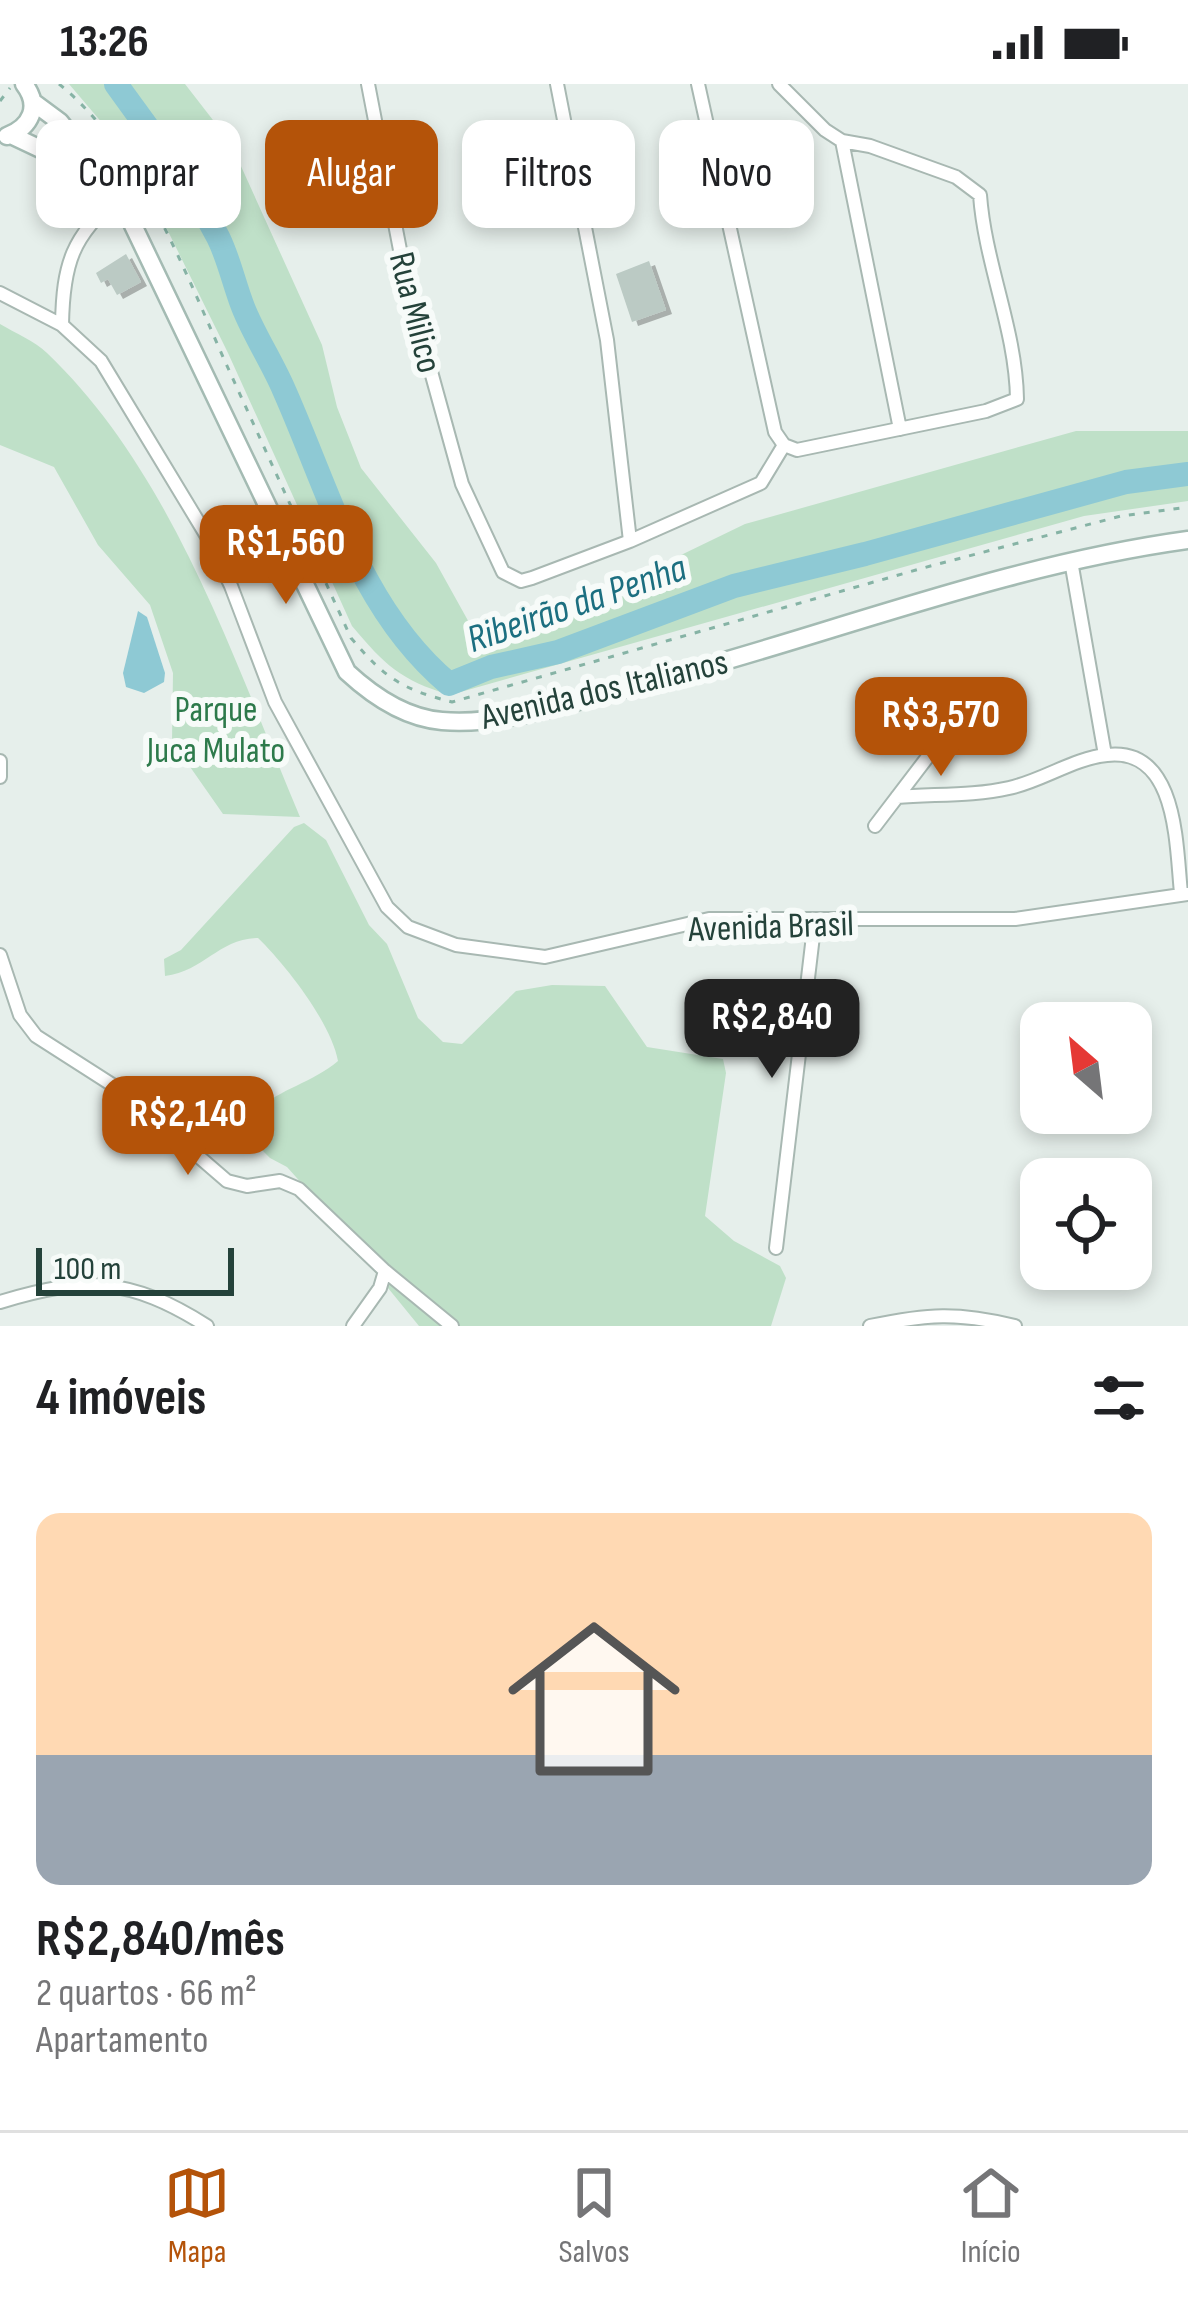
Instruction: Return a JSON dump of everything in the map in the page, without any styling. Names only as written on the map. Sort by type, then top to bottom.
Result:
[{"type":"main road","points":[[6,136],[28,122],[31,91]]},
{"type":"main road","name":"Avenida dos Italianos","points":[[31,91],[58,120]]},
{"type":"main road","points":[[6,136],[36,151]]},
{"type":"main road","name":"Avenida dos Italianos","points":[[133,228],[347,672],[368,692],[405,713],[440,721],[494,721],[662,679],[1107,551],[1188,540]]},
{"type":"street","name":"Rua Milico","points":[[368,84],[406,281],[463,484],[503,572],[520,581],[631,541]]},
{"type":"street","points":[[557,84],[607,340],[631,541],[761,483],[784,445]]},
{"type":"street","points":[[698,84],[775,432],[784,445],[797,450],[986,412],[1017,399],[1017,371],[982,233],[980,195],[956,177],[870,146],[842,141],[779,84]]},
{"type":"street","points":[[842,141],[900,429]]},
{"type":"street","points":[[62,325],[63,292],[76,243],[85,228]]},
{"type":"street","name":"Avenida Brasil","points":[[0,293],[62,325],[101,361],[208,538],[274,702],[387,907],[408,927],[456,945],[545,956],[709,919],[1015,919],[1185,894]]},
{"type":"street","points":[[1072,561],[1105,755]]},
{"type":"street","points":[[875,826],[968,704]]},
{"type":"street","points":[[897,797],[1009,789],[1105,755],[1125,755],[1142,762],[1162,784],[1170,803],[1185,894]]},
{"type":"street","points":[[0,761],[0,777]]},
{"type":"street","points":[[776,1248],[815,919]]},
{"type":"street","points":[[0,955],[20,1016],[36,1036],[125,1093],[227,1181],[247,1186],[280,1181],[299,1189],[385,1271],[452,1326]]},
{"type":"street","points":[[353,1326],[380,1288],[385,1271]]},
{"type":"street","points":[[0,1302],[54,1285],[133,1288],[206,1326]]},
{"type":"street","points":[[870,1326],[968,1314],[1015,1326]]},
{"type":"path","points":[[0,100],[13,84]]},
{"type":"path","points":[[59,84],[75,96],[125,159],[164,231],[351,638],[373,664],[408,691],[452,702],[923,568],[1121,516],[1188,507]]},
{"type":"green space","points":[[69,84],[185,84],[213,120],[100,120]]},
{"type":"green space","points":[[241,166],[265,228],[322,345],[337,407],[361,468],[436,563],[471,626],[525,623],[586,601],[745,524],[1076,431],[1188,431],[1188,501],[1084,516],[450,695],[395,670],[352,626],[166,228],[241,228]]},
{"type":"green space","name":"Parque Juca Mulato","points":[[0,324],[47,353],[91,401],[165,511],[224,633],[300,817],[223,814],[172,741],[173,673],[150,605],[98,545],[54,467],[0,445]]},
{"type":"green space","points":[[304,823],[326,840],[369,925],[387,944],[418,1018],[443,1042],[462,1044],[516,991],[552,985],[605,986],[647,1047],[723,1059],[726,1073],[705,1216],[734,1241],[780,1266],[786,1278],[771,1326],[419,1326],[313,1196],[287,1167],[257,1145],[256,1111],[338,1061],[306,995],[258,938],[232,944],[191,968],[165,976],[164,959],[181,950],[294,827]]},
{"type":"water","points":[[138,611],[147,617],[165,673],[164,682],[144,693],[126,687],[123,673]]},
{"type":"building","points":[[126,254],[141,282],[117,295],[108,279],[101,283],[96,273]]},
{"type":"building","points":[[649,261],[666,310],[632,322],[616,274]]},
{"type":"waterway","name":"Ribeirão da Penha","points":[[116,84],[183,178],[218,237],[247,317],[370,585],[418,654],[449,684],[491,667],[558,652],[734,586],[1126,482],[1188,474]]}]
